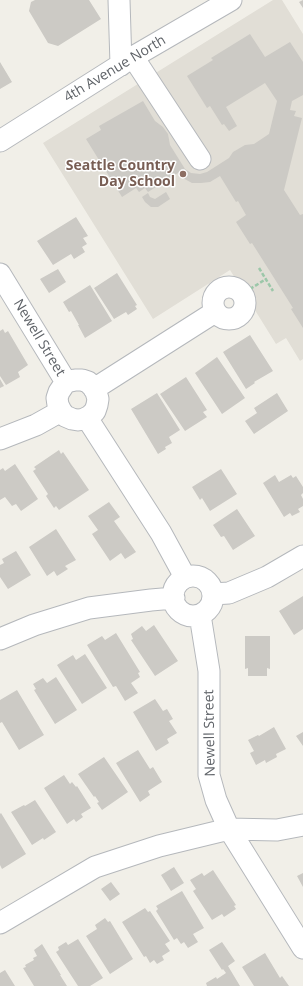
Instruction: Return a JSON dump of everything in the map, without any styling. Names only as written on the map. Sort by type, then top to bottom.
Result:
[{"type":"street","points":[[119,0],[127,61],[200,160]]},
{"type":"street","name":"4th Avenue North","points":[[0,141],[127,61],[231,0]]},
{"type":"street","name":"Newell Street","points":[[0,274],[66,382]]},
{"type":"street","points":[[94,389],[215,312]]},
{"type":"street","points":[[82,380],[88,382],[94,389],[98,399],[97,405],[95,411],[87,418],[78,420],[72,419],[65,416],[61,411],[57,398],[66,382],[82,380]]},
{"type":"street","points":[[0,439],[36,424],[61,411]]},
{"type":"street","points":[[87,418],[160,533],[185,577]]},
{"type":"street","points":[[213,594],[229,593],[267,576],[303,556]]},
{"type":"street","points":[[199,576],[209,583],[213,594],[210,607],[206,611],[194,616],[181,612],[177,607],[173,594],[179,581],[185,577],[199,576]]},
{"type":"street","points":[[0,639],[34,625],[89,608],[174,598]]},
{"type":"street","name":"Newell Street","points":[[200,614],[210,671],[209,775],[216,800],[229,829],[303,948]]},
{"type":"street","points":[[0,923],[95,867],[159,846],[229,829],[277,830],[303,825]]},
{"type":"path","points":[[258,268],[273,291]]},
{"type":"path","points":[[250,289],[266,280]]},
{"type":"shaded area","name":"Seattle Country Day School","points":[[273,0],[282,0],[303,34],[303,359],[300,361],[286,338],[276,344],[230,270],[153,319],[43,143]]},
{"type":"building","points":[[35,0],[89,0],[101,19],[58,46],[48,43],[29,11],[31,2]]},
{"type":"building","points":[[303,0],[303,8],[299,2]]},
{"type":"building","points":[[250,34],[265,57],[290,42],[303,62],[303,95],[292,101],[290,110],[296,111],[294,116],[302,118],[284,190],[300,215],[303,214],[303,328],[291,309],[293,308],[252,243],[250,244],[236,222],[246,215],[220,176],[210,182],[192,183],[181,177],[178,173],[148,192],[145,188],[139,192],[136,188],[122,197],[86,139],[101,130],[99,126],[143,101],[155,121],[163,127],[168,134],[170,145],[185,169],[191,173],[200,174],[207,172],[229,158],[233,152],[245,145],[254,144],[269,134],[277,101],[265,83],[226,107],[237,126],[229,131],[224,124],[222,125],[210,106],[207,108],[187,76],[213,60],[211,58]]},
{"type":"building","points":[[0,62],[12,82],[0,89]]},
{"type":"building","points":[[166,192],[170,199],[158,207],[151,207],[142,197],[148,193],[150,197],[155,199]]},
{"type":"building","points":[[76,217],[88,236],[83,238],[87,244],[82,247],[85,252],[74,259],[71,254],[53,265],[37,241]]},
{"type":"building","points":[[58,269],[66,282],[49,293],[40,279]]},
{"type":"building","points":[[117,273],[137,305],[135,306],[137,309],[128,315],[126,312],[114,319],[94,288]]},
{"type":"building","points":[[90,285],[112,321],[85,338],[71,311],[69,312],[63,302]]},
{"type":"building","points":[[3,329],[5,333],[8,331],[28,365],[18,372],[20,377],[6,385],[0,376],[0,331]]},
{"type":"building","points":[[250,335],[273,371],[254,382],[255,383],[246,389],[223,352]]},
{"type":"building","points":[[217,357],[245,398],[222,414],[195,373]]},
{"type":"building","points":[[186,377],[207,410],[203,412],[207,417],[185,431],[160,394]]},
{"type":"building","points":[[0,379],[4,386],[0,388]]},
{"type":"building","points":[[157,393],[180,430],[169,437],[172,443],[158,454],[131,409]]},
{"type":"building","points":[[277,393],[288,411],[254,434],[245,421],[257,413],[254,408]]},
{"type":"building","points":[[59,450],[61,454],[63,452],[89,490],[59,510],[56,506],[54,508],[46,496],[48,494],[33,471],[36,469],[34,467]]},
{"type":"building","points":[[15,464],[38,499],[21,511],[16,504],[12,506],[5,497],[0,500],[0,470],[3,468],[5,471]]},
{"type":"building","points":[[221,469],[237,494],[210,511],[202,498],[200,500],[192,487]]},
{"type":"building","points":[[275,475],[279,482],[291,475],[293,478],[296,476],[303,487],[303,493],[301,495],[303,499],[303,506],[298,509],[300,512],[292,516],[290,513],[284,517],[263,483]]},
{"type":"building","points":[[109,502],[120,517],[114,521],[136,552],[125,559],[121,553],[110,561],[92,534],[98,530],[88,516]]},
{"type":"building","points":[[237,509],[255,536],[233,550],[224,536],[221,537],[213,525]]},
{"type":"building","points":[[56,529],[76,560],[65,566],[68,569],[57,576],[54,571],[47,576],[29,547]]},
{"type":"building","points":[[16,551],[31,575],[8,589],[0,577],[0,565],[4,563],[2,559]]},
{"type":"building","points":[[303,596],[303,629],[294,635],[279,611]]},
{"type":"building","points":[[154,625],[178,661],[155,676],[131,640],[133,639],[131,634],[142,626],[146,631]]},
{"type":"building","points":[[116,633],[140,672],[138,673],[140,677],[131,683],[138,693],[125,701],[116,686],[113,687],[87,645],[102,636],[105,640]]},
{"type":"building","points":[[245,636],[270,636],[270,669],[267,668],[267,676],[248,676],[248,668],[245,669]]},
{"type":"building","points":[[85,654],[107,688],[82,704],[57,665],[73,655],[76,660]]},
{"type":"building","points":[[56,677],[77,710],[55,724],[34,690],[36,689],[33,684],[43,678],[47,683]]},
{"type":"building","points":[[17,690],[44,735],[19,750],[2,722],[0,723],[0,700]]},
{"type":"building","points":[[155,699],[163,711],[167,709],[173,719],[169,721],[177,733],[167,739],[169,743],[156,751],[133,712]]},
{"type":"building","points":[[274,727],[286,749],[276,754],[277,757],[266,763],[265,760],[256,765],[250,753],[254,751],[248,740],[258,735],[259,736]]},
{"type":"building","points":[[303,732],[303,746],[296,736]]},
{"type":"building","points":[[138,750],[150,769],[153,767],[162,782],[148,791],[150,795],[140,802],[116,763]]},
{"type":"building","points":[[104,757],[128,792],[102,810],[97,803],[99,802],[95,796],[94,797],[78,774]]},
{"type":"building","points":[[64,775],[70,784],[72,782],[76,787],[77,786],[91,808],[81,814],[83,817],[76,822],[74,819],[67,824],[44,788]]},
{"type":"building","points":[[35,800],[56,832],[44,840],[43,838],[32,845],[11,812]]},
{"type":"building","points":[[1,813],[26,854],[2,869],[0,865]]},
{"type":"building","points":[[174,867],[184,883],[171,891],[161,875]]},
{"type":"building","points":[[213,870],[236,905],[234,906],[236,909],[224,917],[222,914],[212,920],[193,891],[196,889],[190,880],[202,873],[204,876]]},
{"type":"building","points":[[303,873],[303,887],[297,876]]},
{"type":"building","points":[[111,882],[120,894],[110,901],[101,889]]},
{"type":"building","points":[[182,891],[204,928],[193,934],[198,942],[188,948],[184,942],[181,944],[177,938],[174,940],[156,911],[158,909],[156,906]]},
{"type":"building","points":[[145,908],[148,912],[150,911],[170,941],[165,944],[170,951],[162,956],[164,960],[157,964],[154,960],[150,963],[146,956],[144,957],[122,922]]},
{"type":"building","points":[[105,918],[108,922],[110,921],[133,959],[110,974],[86,936],[97,929],[95,925]]},
{"type":"building","points":[[78,939],[103,978],[90,986],[78,986],[56,952],[59,950],[58,947],[66,942],[68,945]]},
{"type":"building","points":[[222,942],[235,961],[228,966],[240,986],[207,986],[206,983],[216,977],[217,979],[226,973],[223,969],[222,970],[209,950]]},
{"type":"building","points":[[42,944],[67,986],[34,986],[23,968],[26,967],[25,965],[34,960],[33,958],[37,956],[34,950]]},
{"type":"building","points":[[265,953],[280,978],[282,976],[289,986],[254,986],[242,967]]},
{"type":"building","points":[[5,970],[15,986],[0,986],[0,973]]},
{"type":"place","name":"Seattle Country Day School","points":[[183,174]]}]
